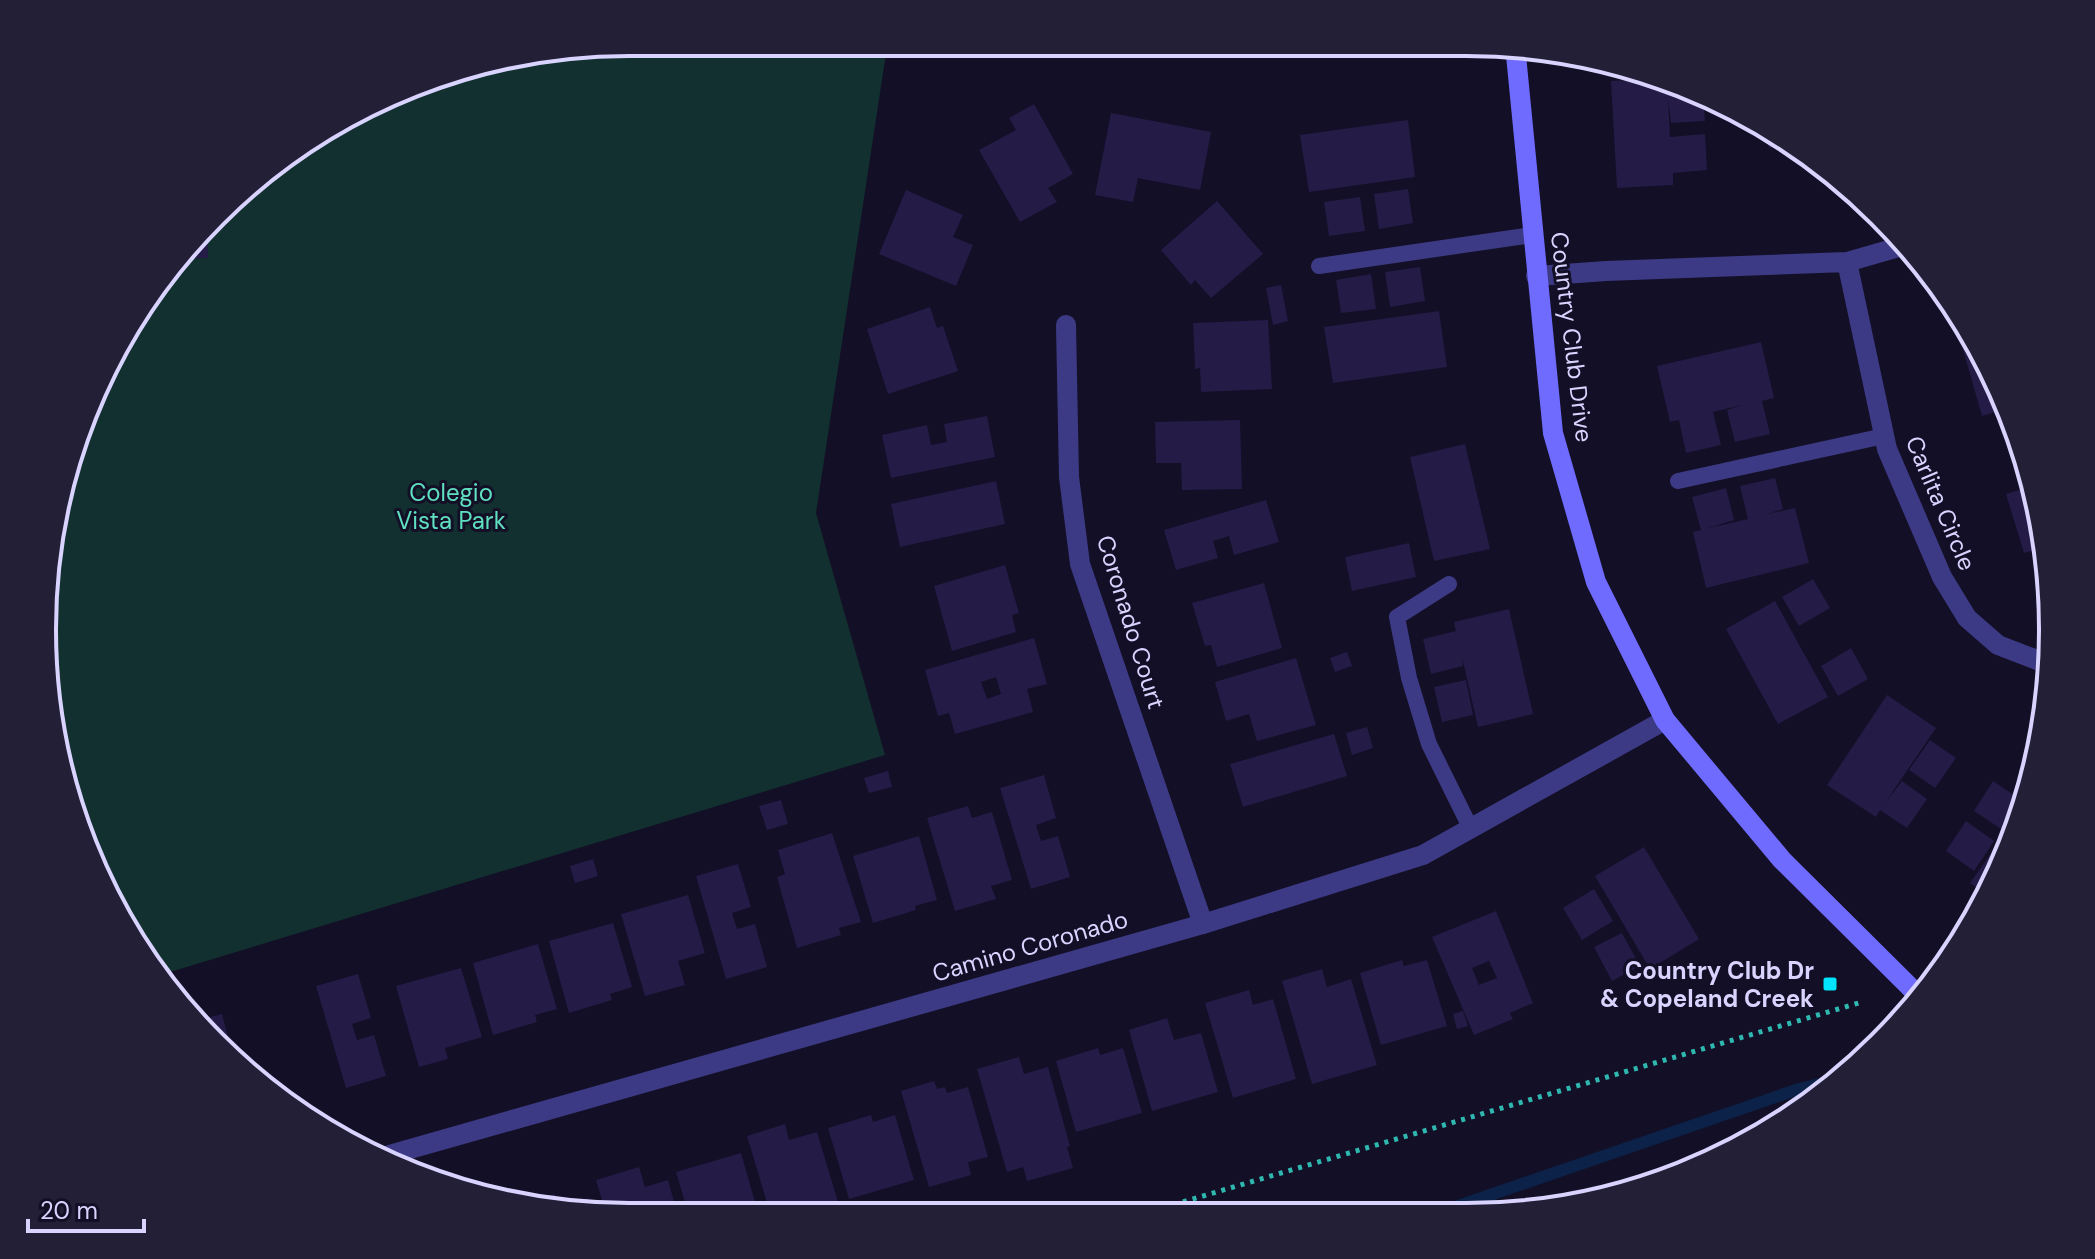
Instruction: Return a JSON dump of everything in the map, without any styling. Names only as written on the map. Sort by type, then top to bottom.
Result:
[{"type":"street","name":"Country Club Drive","points":[[1516,58],[1553,433],[1596,582],[1665,720],[1782,860],[1912,989]]},
{"type":"street","points":[[1536,276],[1847,262],[1894,248]]},
{"type":"street","name":"Carlita Circle","points":[[1847,262],[1887,449],[1942,577],[1967,618],[1998,645],[2038,660]]},
{"type":"street","name":"Coronado Court","points":[[1066,325],[1069,477],[1080,564],[1203,924]]},
{"type":"street","name":"Camino Coronado","points":[[396,1153],[1203,924],[1423,855],[1665,720]]},
{"type":"lane","points":[[1319,266],[1532,235]]},
{"type":"lane","points":[[1678,481],[1884,436]]},
{"type":"lane","points":[[1449,584],[1397,617],[1409,678],[1429,744],[1471,829]]},
{"type":"path","points":[[1179,1203],[1862,1002]]},
{"type":"green space","name":"Colegio Vista Park","points":[[886,56],[816,513],[885,755],[170,972],[115,883],[86,814],[67,741],[57,667],[57,592],[67,518],[86,445],[115,376],[175,280],[198,251],[251,198],[343,133],[410,100],[445,86],[518,67],[592,57]]},
{"type":"building","points":[[1628,80],[1650,86],[1704,108],[1705,121],[1671,123],[1668,98],[1670,137],[1705,134],[1707,170],[1673,173],[1673,185],[1617,188],[1611,81]]},
{"type":"building","points":[[1034,104],[1073,174],[1048,188],[1057,202],[1020,222],[979,150],[1016,130],[1009,118]]},
{"type":"building","points":[[1111,113],[1211,132],[1200,190],[1138,178],[1133,202],[1095,195]]},
{"type":"building","points":[[1408,120],[1415,177],[1309,192],[1300,135]]},
{"type":"building","points":[[1408,189],[1413,223],[1379,229],[1374,194]]},
{"type":"building","points":[[906,190],[963,215],[953,237],[973,245],[956,286],[879,254]]},
{"type":"building","points":[[1360,197],[1365,231],[1329,236],[1324,202]]},
{"type":"building","points":[[1217,201],[1263,254],[1211,298],[1195,280],[1191,285],[1161,250]]},
{"type":"building","points":[[207,241],[208,258],[192,258]]},
{"type":"building","points":[[1420,267],[1425,301],[1390,307],[1385,272]]},
{"type":"building","points":[[1371,274],[1376,309],[1341,313],[1336,280]]},
{"type":"building","points":[[1281,285],[1288,321],[1273,325],[1266,288]]},
{"type":"building","points":[[930,307],[937,328],[943,326],[958,371],[888,394],[867,329]]},
{"type":"building","points":[[1439,311],[1447,367],[1333,383],[1324,327]]},
{"type":"building","points":[[1268,320],[1272,389],[1201,392],[1200,368],[1195,369],[1193,323]]},
{"type":"building","points":[[1960,340],[1996,412],[1982,416]]},
{"type":"building","points":[[1761,342],[1774,398],[1762,401],[1770,434],[1735,442],[1727,410],[1742,405],[1713,412],[1721,445],[1686,453],[1679,420],[1670,422],[1657,366]]},
{"type":"building","points":[[987,416],[995,457],[891,478],[882,435],[927,425],[931,445],[947,442],[944,424]]},
{"type":"building","points":[[1240,420],[1242,489],[1182,490],[1181,463],[1156,463],[1155,422]]},
{"type":"building","points":[[1465,444],[1490,549],[1434,561],[1410,457]]},
{"type":"building","points":[[1775,478],[1783,509],[1767,514],[1795,508],[1809,563],[1706,588],[1693,532],[1701,530],[1692,497],[1726,488],[1734,520],[1709,528],[1748,519],[1740,486]]},
{"type":"building","points":[[996,481],[1005,524],[900,547],[891,504]]},
{"type":"building","points":[[2021,490],[2033,550],[2024,553],[2006,494]]},
{"type":"building","points":[[1266,500],[1279,542],[1234,555],[1229,536],[1213,541],[1218,558],[1176,570],[1164,530]]},
{"type":"building","points":[[1409,543],[1416,577],[1352,591],[1345,557]]},
{"type":"building","points":[[1005,565],[1019,613],[1012,615],[1016,632],[952,651],[934,586]]},
{"type":"building","points":[[1813,579],[1830,608],[1799,626],[1782,597]]},
{"type":"building","points":[[1264,583],[1282,648],[1217,667],[1211,645],[1205,646],[1192,603]]},
{"type":"building","points":[[1775,601],[1828,697],[1778,724],[1726,629]]},
{"type":"building","points":[[1509,609],[1533,714],[1478,727],[1462,657],[1463,666],[1431,674],[1423,639],[1456,631],[1454,622]]},
{"type":"building","points":[[1034,638],[1047,684],[1027,689],[1033,712],[955,734],[949,713],[938,716],[925,670]],"holes":[[[996,677],[1001,694],[987,699],[981,682]]]},
{"type":"building","points":[[1851,648],[1868,679],[1838,696],[1821,666]]},
{"type":"building","points":[[1347,652],[1352,666],[1335,672],[1330,658]]},
{"type":"building","points":[[1296,658],[1316,725],[1257,741],[1249,714],[1226,721],[1215,682]]},
{"type":"building","points":[[1466,680],[1473,715],[1442,722],[1434,687]]},
{"type":"building","points":[[1887,695],[1936,728],[1885,803],[1902,781],[1927,799],[1907,828],[1880,810],[1876,817],[1827,785]]},
{"type":"building","points":[[1367,727],[1373,748],[1352,755],[1346,733]]},
{"type":"building","points":[[1334,734],[1347,776],[1243,807],[1230,764]]},
{"type":"building","points":[[1930,740],[1956,758],[1935,788],[1909,770]]},
{"type":"building","points":[[888,771],[892,787],[869,793],[864,778]]},
{"type":"building","points":[[1044,775],[1056,818],[1036,825],[1041,841],[1058,836],[1070,877],[1031,889],[1000,788]]},
{"type":"building","points":[[1993,781],[2014,795],[2001,829],[1974,811]]},
{"type":"building","points":[[781,800],[788,824],[767,830],[759,806]]},
{"type":"building","points":[[968,806],[972,818],[992,812],[1012,880],[991,886],[996,899],[955,911],[927,818]]},
{"type":"building","points":[[1966,821],[1994,841],[1974,871],[1946,851]]},
{"type":"building","points":[[832,833],[861,922],[839,928],[841,935],[797,948],[777,877],[785,874],[778,850]]},
{"type":"building","points":[[919,836],[937,900],[873,923],[853,856]]},
{"type":"building","points":[[1996,845],[1977,888],[1970,883]]},
{"type":"building","points":[[1644,847],[1699,939],[1650,969],[1595,876]]},
{"type":"building","points":[[593,859],[598,876],[575,883],[570,866]]},
{"type":"building","points":[[738,864],[751,907],[732,913],[737,929],[755,924],[767,967],[726,979],[696,876]]},
{"type":"building","points":[[1594,889],[1613,921],[1582,940],[1563,908]]},
{"type":"building","points":[[688,895],[705,953],[678,961],[685,985],[645,996],[621,914]]},
{"type":"building","points":[[1496,911],[1533,1003],[1510,1013],[1513,1019],[1474,1035],[1432,937]],"holes":[[[1489,961],[1497,978],[1479,985],[1472,968]]]},
{"type":"building","points":[[613,923],[632,987],[610,994],[612,1000],[569,1013],[549,941]]},
{"type":"building","points":[[1622,933],[1640,966],[1612,981],[1594,947]]},
{"type":"building","points":[[538,944],[557,1009],[535,1015],[537,1022],[493,1035],[473,963]]},
{"type":"building","points":[[1402,960],[1404,966],[1427,960],[1447,1026],[1381,1045],[1360,973]]},
{"type":"building","points":[[461,968],[482,1037],[445,1048],[448,1059],[419,1067],[396,986]]},
{"type":"building","points":[[1322,969],[1327,987],[1351,979],[1377,1065],[1312,1084],[1282,981]]},
{"type":"building","points":[[358,974],[371,1018],[352,1024],[357,1040],[374,1035],[386,1076],[346,1088],[316,986]]},
{"type":"building","points":[[1249,990],[1253,1005],[1273,999],[1296,1079],[1233,1098],[1205,1003]]},
{"type":"building","points":[[1463,1011],[1468,1026],[1457,1029],[1453,1014]]},
{"type":"building","points":[[222,1014],[229,1040],[224,1035],[207,1018]]},
{"type":"building","points":[[1167,1018],[1174,1040],[1201,1033],[1218,1092],[1152,1111],[1129,1030]]},
{"type":"building","points":[[1098,1048],[1100,1055],[1123,1048],[1142,1113],[1076,1132],[1056,1061]]},
{"type":"building","points":[[1019,1057],[1024,1074],[1048,1067],[1073,1168],[1027,1181],[1023,1167],[1007,1172],[977,1069]]},
{"type":"building","points":[[934,1081],[937,1089],[945,1087],[947,1093],[968,1087],[988,1157],[968,1162],[971,1175],[929,1187],[901,1091]]},
{"type":"building","points":[[871,1115],[873,1122],[895,1115],[914,1180],[849,1199],[828,1128]]},
{"type":"building","points":[[785,1124],[789,1140],[817,1132],[838,1202],[767,1203],[747,1136]]},
{"type":"building","points":[[741,1153],[755,1203],[685,1203],[676,1172]]},
{"type":"building","points":[[639,1167],[645,1187],[668,1180],[674,1203],[603,1202],[596,1180]]},
{"type":"waterway","points":[[1467,1203],[1812,1086]]},
{"type":"place","name":"Country Club Dr & Copeland Creek","points":[[1830,984]]}]
